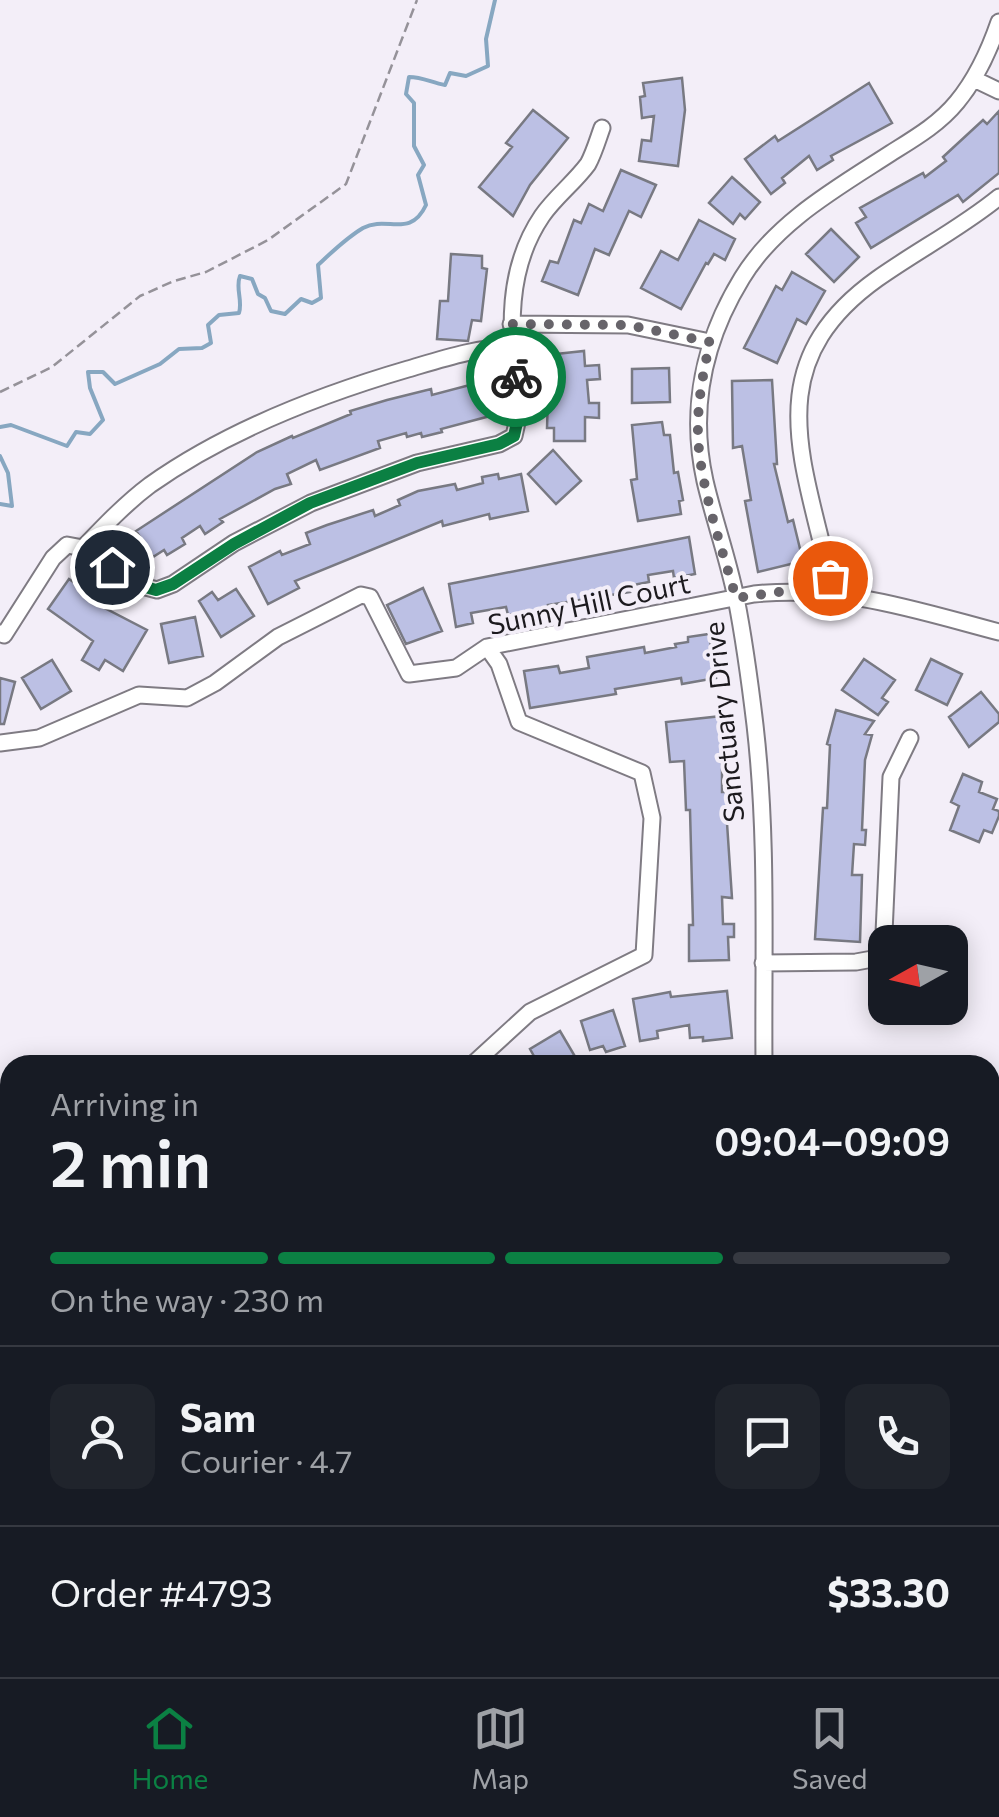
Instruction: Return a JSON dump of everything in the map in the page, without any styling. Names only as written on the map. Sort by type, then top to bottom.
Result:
[{"type":"street","name":"Sanctuary Drive","points":[[764,1055],[755,726],[736,598],[698,438],[700,386],[710,342],[743,276],[779,233],[821,198],[929,129],[954,105],[974,80],[999,22]]},
{"type":"street","points":[[974,80],[999,91]]},
{"type":"street","points":[[2,634],[53,558],[67,544],[83,548],[142,586],[156,590],[173,584],[234,544],[310,503],[417,463],[499,444],[514,436],[518,418],[512,324],[514,285],[522,251],[543,215],[590,161],[602,128]]},
{"type":"street","points":[[830,592],[796,421],[803,378],[818,338],[844,304],[965,224],[999,196]]},
{"type":"street","points":[[512,324],[628,325],[710,342]]},
{"type":"street","points":[[83,548],[151,485],[194,458],[288,411],[433,362],[513,347]]},
{"type":"street","name":"Sunny Hill Court","points":[[0,743],[39,738],[140,696],[187,698],[215,683],[278,637],[361,594],[370,597],[409,674],[456,668],[487,647],[793,590],[867,597],[999,632]]},
{"type":"street","points":[[483,1055],[530,1012],[644,955],[652,818],[642,772],[519,722],[498,664],[487,647]]},
{"type":"street","points":[[763,963],[856,962],[878,958],[884,933],[891,777],[910,738]]},
{"type":"path","points":[[0,392],[52,367],[140,296],[174,280],[206,272],[268,240],[346,184],[417,0]]},
{"type":"building","points":[[682,78],[685,110],[678,166],[639,161],[642,140],[651,141],[654,116],[642,118],[643,83]]},
{"type":"building","points":[[869,83],[892,123],[831,156],[833,160],[817,170],[809,156],[782,178],[785,183],[771,194],[745,159],[775,136],[778,141]]},
{"type":"building","points":[[533,110],[568,138],[530,185],[513,216],[479,187],[512,147],[506,143]]},
{"type":"building","points":[[999,111],[999,173],[963,202],[958,195],[871,248],[856,223],[866,217],[860,208],[923,173],[925,177],[946,161],[943,157],[983,120],[987,124]]},
{"type":"building","points":[[621,170],[656,185],[641,217],[629,211],[609,255],[595,249],[578,295],[542,281],[550,261],[558,263],[574,220],[581,223],[589,204],[603,211]]},
{"type":"building","points":[[732,177],[760,202],[745,219],[740,214],[733,224],[709,203]]},
{"type":"building","points":[[699,220],[735,239],[725,260],[714,254],[706,263],[681,309],[641,288],[661,251],[678,260]]},
{"type":"building","points":[[831,229],[859,257],[834,282],[806,254]]},
{"type":"building","points":[[451,254],[482,256],[482,268],[487,269],[481,321],[472,320],[468,341],[437,339],[440,301],[448,301]]},
{"type":"building","points":[[792,272],[825,291],[806,324],[797,319],[777,363],[744,348],[776,286],[782,290]]},
{"type":"building","points":[[584,351],[585,366],[599,365],[600,379],[587,380],[589,403],[599,403],[599,418],[585,417],[585,441],[554,441],[554,428],[547,428],[548,397],[544,384],[540,385],[537,356]]},
{"type":"building","points":[[669,368],[670,402],[632,403],[632,369]]},
{"type":"building","points":[[772,380],[774,464],[788,522],[793,520],[803,561],[758,572],[745,501],[751,500],[742,446],[733,448],[732,381]]},
{"type":"building","points":[[481,382],[490,416],[422,437],[421,433],[407,437],[406,433],[378,441],[380,448],[320,470],[316,460],[287,474],[291,484],[220,519],[223,522],[205,534],[200,526],[182,538],[185,544],[167,555],[164,550],[153,557],[136,531],[257,452],[292,436],[387,400],[431,389],[432,395]]},
{"type":"building","points":[[662,422],[664,435],[670,435],[674,473],[678,472],[681,514],[638,521],[631,480],[637,479],[632,425]]},
{"type":"building","points":[[553,450],[581,481],[556,504],[528,474]]},
{"type":"building","points":[[498,474],[499,479],[521,474],[528,511],[490,519],[489,514],[443,526],[442,521],[295,581],[299,588],[268,604],[249,567],[280,551],[282,555],[310,544],[306,533],[373,510],[375,516],[400,505],[398,500],[418,491],[455,484],[457,490],[483,483],[482,477]]},
{"type":"building","points":[[689,537],[695,574],[674,578],[673,571],[648,575],[649,582],[628,586],[630,592],[548,605],[549,611],[508,615],[506,607],[471,613],[473,623],[456,627],[449,584]]},
{"type":"building","points":[[69,579],[85,590],[89,584],[103,595],[97,604],[147,630],[123,671],[105,660],[99,670],[82,660],[93,641],[48,609]]},
{"type":"building","points":[[423,588],[442,631],[406,644],[387,605]]},
{"type":"building","points":[[236,589],[254,616],[221,637],[199,601],[212,592],[218,600]]},
{"type":"building","points":[[195,617],[203,656],[169,663],[161,624]]},
{"type":"building","points":[[709,634],[716,678],[682,684],[681,678],[615,689],[616,694],[530,708],[524,671],[558,666],[560,673],[589,668],[587,657],[644,647],[645,653],[676,647],[675,644],[688,642],[688,637]]},
{"type":"building","points":[[864,659],[895,680],[882,698],[888,702],[878,715],[842,690]]},
{"type":"building","points":[[931,659],[962,674],[947,705],[916,690]]},
{"type":"building","points":[[52,660],[71,691],[41,709],[22,678]]},
{"type":"building","points":[[0,678],[15,682],[4,724],[0,724]]},
{"type":"building","points":[[981,692],[999,714],[999,722],[969,747],[949,717]]},
{"type":"building","points":[[836,710],[874,721],[865,734],[872,735],[865,760],[865,845],[854,844],[852,875],[862,875],[860,942],[815,939],[823,808],[827,808],[827,744]]},
{"type":"building","points":[[722,716],[722,792],[728,792],[732,898],[722,897],[723,924],[734,924],[734,937],[728,937],[729,960],[689,961],[689,925],[693,925],[690,810],[686,810],[684,761],[670,762],[666,722]]},
{"type":"building","points":[[963,774],[982,782],[979,792],[997,799],[993,809],[999,811],[999,816],[992,833],[984,830],[979,842],[950,830],[959,806],[951,802]]},
{"type":"building","points":[[727,991],[732,1038],[690,1038],[689,1025],[657,1031],[658,1038],[640,1041],[633,999],[670,992],[671,997]]},
{"type":"building","points":[[613,1010],[625,1046],[606,1052],[603,1046],[590,1050],[581,1021]]},
{"type":"building","points":[[560,1031],[574,1055],[533,1055],[530,1049]]},
{"type":"waterway","points":[[0,427],[11,425],[67,446],[76,432],[90,434],[103,420],[88,372],[103,372],[115,384],[160,364],[179,349],[202,348],[211,343],[208,325],[219,315],[239,313],[240,276],[252,279],[271,311],[285,314],[301,299],[312,303],[321,298],[318,265],[345,241],[363,228],[405,224],[420,215],[426,205],[418,175],[424,165],[414,146],[414,103],[406,94],[409,77],[445,85],[450,73],[466,76],[488,66],[486,39],[495,0]]},
{"type":"waterway","points":[[0,456],[8,473],[12,506],[0,504]]},
{"type":"way so far","points":[[516,377],[512,324],[628,325],[710,342],[700,386],[698,438],[736,598],[793,590],[830,592],[830,578]]},
{"type":"route","points":[[112,567],[156,590],[173,584],[234,544],[310,503],[417,463],[499,444],[514,436],[518,418],[516,377]]}]
